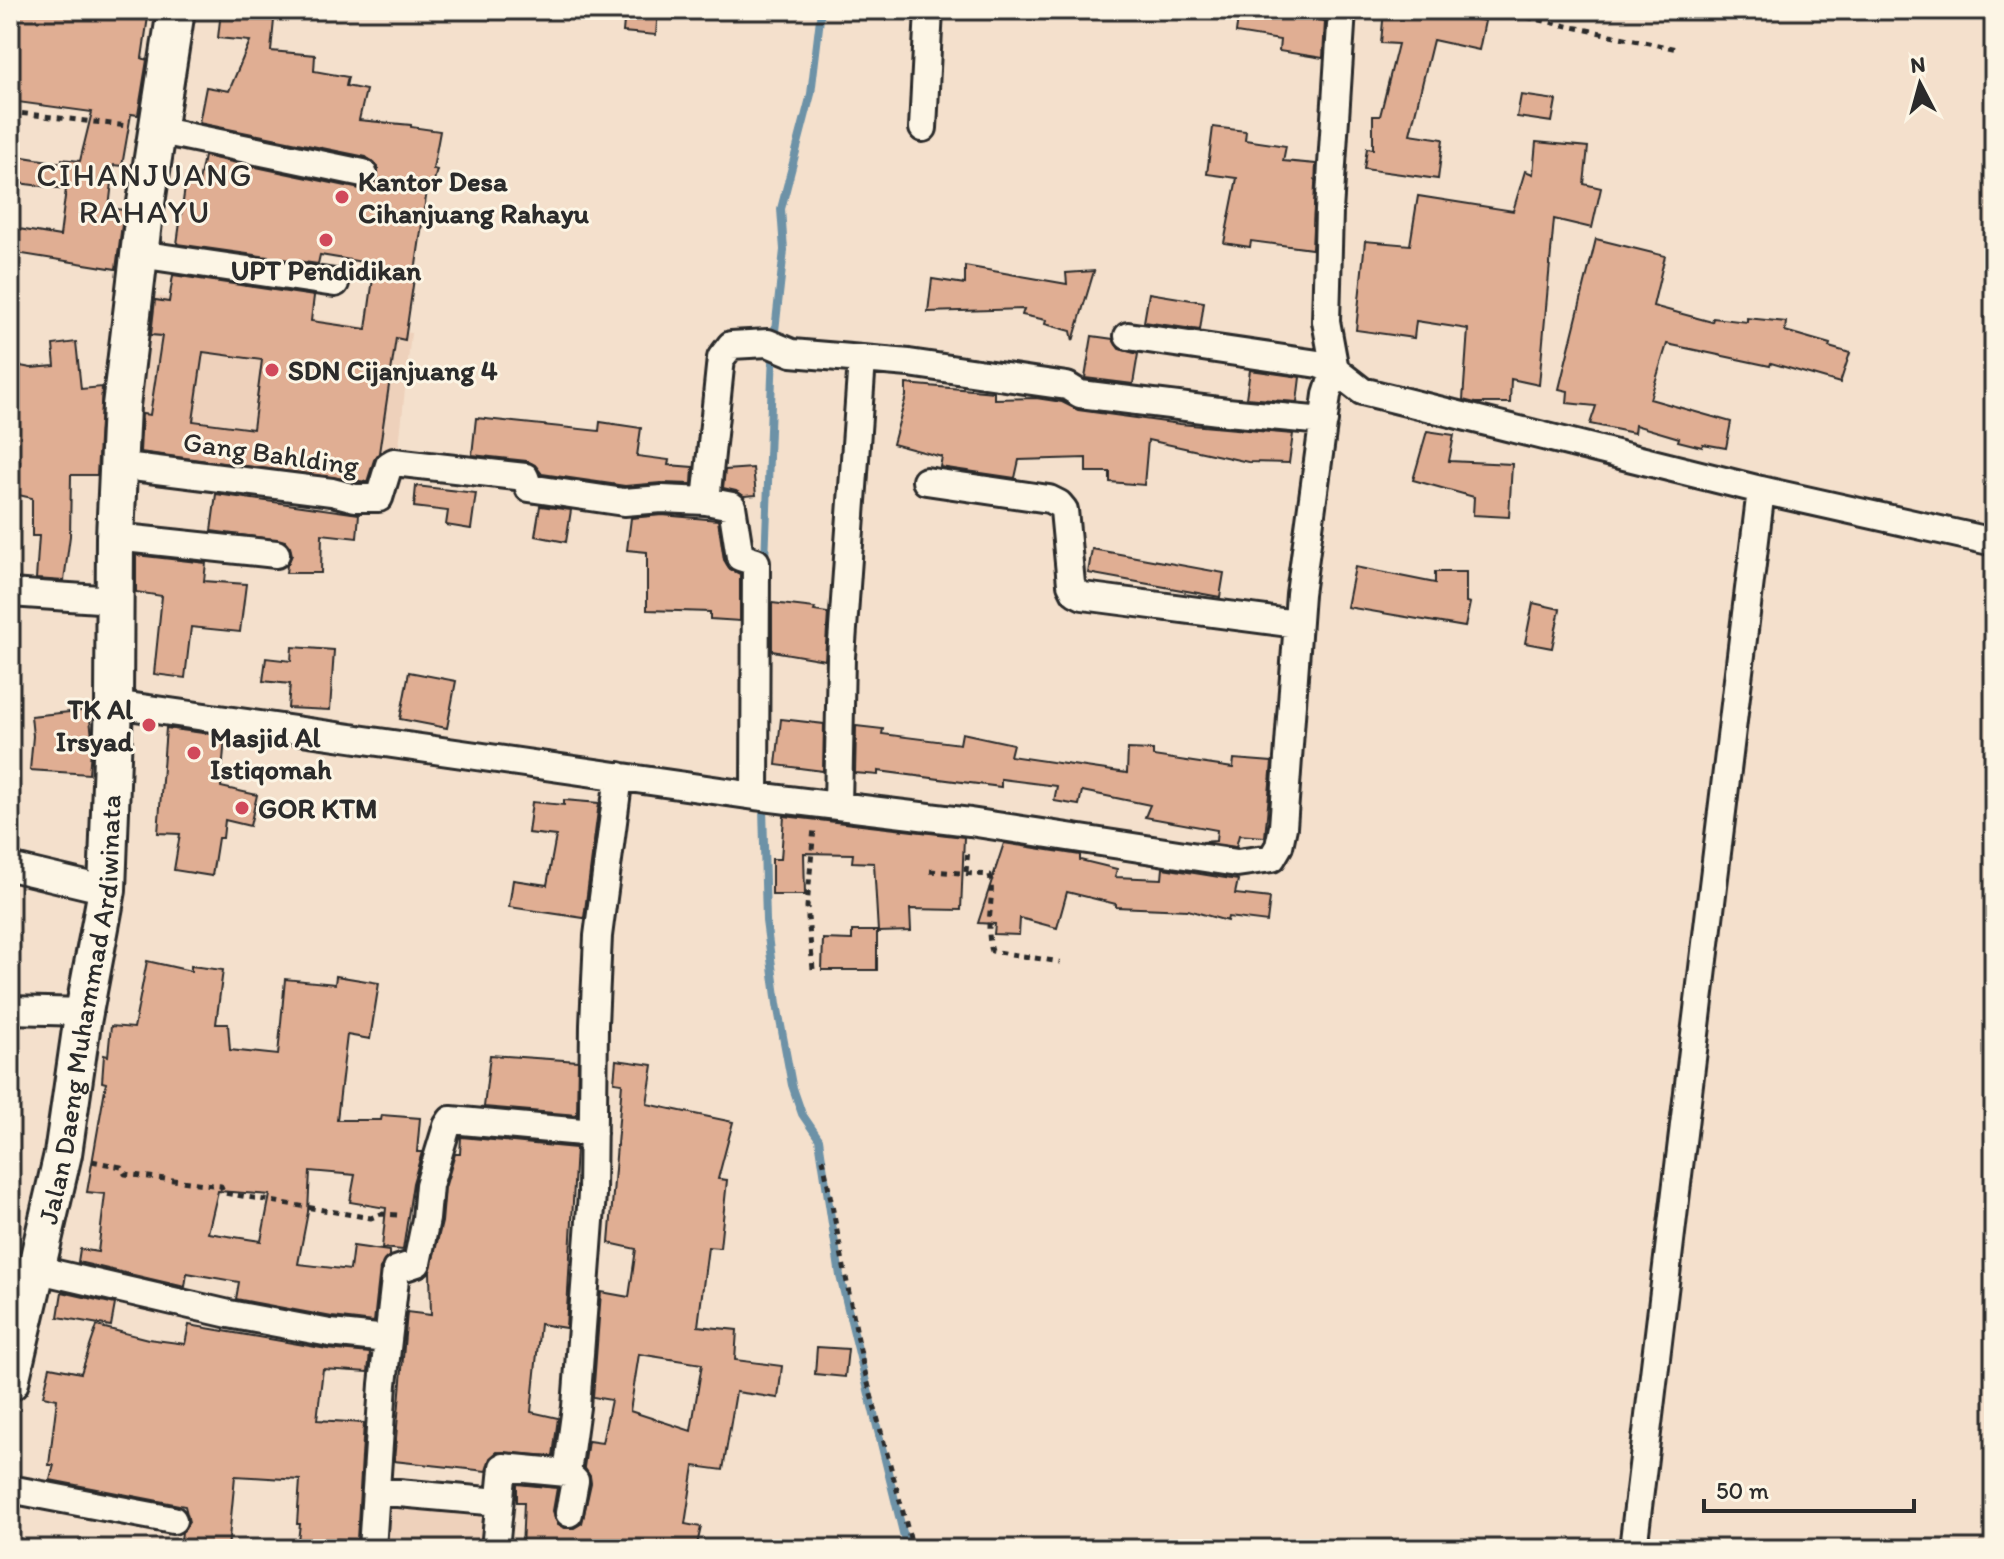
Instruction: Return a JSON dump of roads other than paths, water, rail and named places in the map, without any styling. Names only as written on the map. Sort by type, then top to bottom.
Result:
[{"type":"main road","name":"Jalan Daeng Muhammad Ardiwinata","points":[[10,1382],[63,1154],[84,1012],[107,890],[114,704],[117,465],[126,353],[156,130],[176,10]]},
{"type":"street","points":[[923,128],[929,10]]},
{"type":"street","points":[[114,704],[755,796],[970,822],[1237,863],[1272,858],[1279,846],[1283,827],[1297,624],[1327,395],[1335,370],[1326,321],[1329,211],[1342,10]]},
{"type":"street","points":[[156,130],[363,173]]},
{"type":"street","points":[[139,254],[335,283]]},
{"type":"street","points":[[1128,336],[1318,364],[1335,370],[1362,391],[1761,490],[1994,542]]},
{"type":"street","points":[[755,796],[756,562],[740,557],[732,506],[706,501],[721,358],[731,345],[768,343],[792,353],[909,363],[1067,386],[1080,394],[1324,421]]},
{"type":"street","points":[[827,804],[841,657],[862,360]]},
{"type":"street","name":"Gang Bahlding","points":[[117,465],[332,492],[355,498],[379,498],[389,465],[394,462],[525,477],[529,488],[624,502],[662,499],[706,501]]},
{"type":"street","points":[[926,481],[1049,499],[1059,504],[1066,518],[1071,584],[1075,592],[1083,596],[1297,624]]},
{"type":"street","points":[[1633,1549],[1700,1003],[1723,784],[1761,490]]},
{"type":"street","points":[[115,537],[276,554]]},
{"type":"street","points":[[10,593],[114,600]]},
{"type":"street","points":[[567,1473],[576,1407],[592,1194],[598,936],[619,776]]},
{"type":"street","points":[[10,867],[107,890]]},
{"type":"street","points":[[10,1010],[84,1012]]},
{"type":"street","points":[[372,1549],[387,1339],[396,1270],[417,1263],[429,1185],[451,1120],[593,1133]]},
{"type":"street","points":[[35,1269],[229,1314],[330,1333],[387,1339]]},
{"type":"street","points":[[495,1549],[503,1467],[567,1473],[575,1481],[569,1513]]},
{"type":"street","points":[[10,1489],[173,1520]]},
{"type":"street","points":[[376,1491],[499,1502]]},
{"type":"waterway","points":[[774,340],[784,250],[781,209],[811,94],[821,10]]},
{"type":"waterway","points":[[765,562],[773,351]]},
{"type":"waterway","points":[[763,807],[766,921],[792,1085],[802,1114],[819,1139],[840,1276],[907,1549]]},
{"type":"place","name":"Kantor Desa Cihanjuang Rahayu","points":[[342,197]]},
{"type":"place","name":"UPT Pendidikan","points":[[326,240]]},
{"type":"place","name":"SDN Cijanjuang 4","points":[[272,370]]},
{"type":"place","name":"TK Al Irsyad","points":[[149,725]]},
{"type":"place","name":"Masjid Al Istiqomah","points":[[194,753]]},
{"type":"place","name":"GOR KTM","points":[[242,808]]},
{"type":"district","name":"CIHANJUANG RAHAYU","points":[[145,194]]}]
